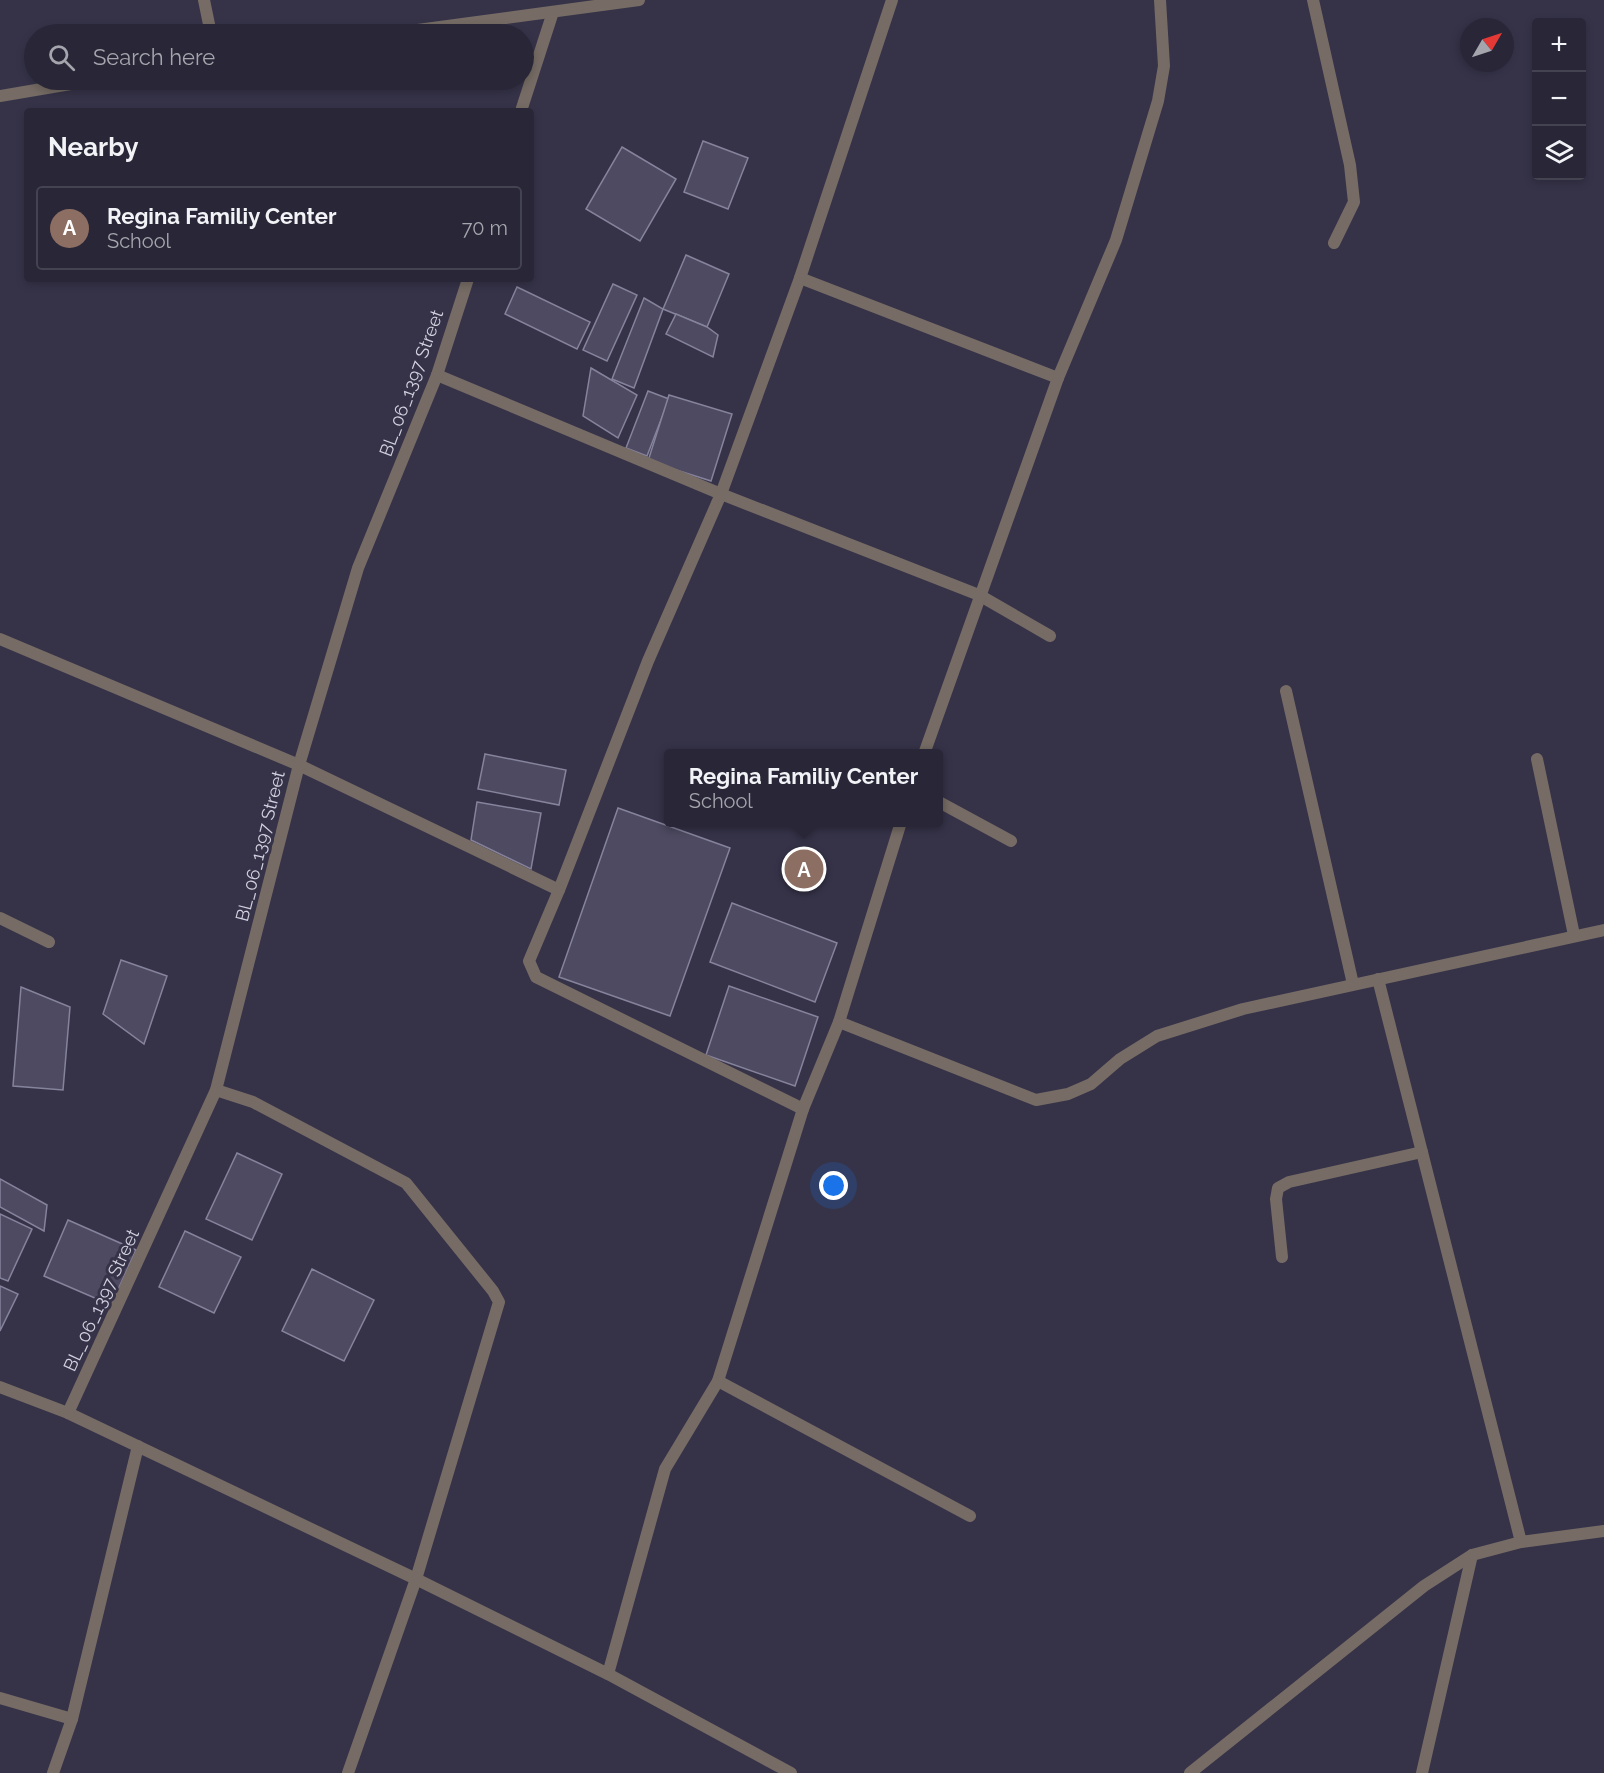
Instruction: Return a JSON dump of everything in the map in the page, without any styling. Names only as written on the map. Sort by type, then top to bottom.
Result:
[{"type":"street","points":[[204,0],[209,24]]},
{"type":"street","points":[[463,24],[639,0]]},
{"type":"street","points":[[803,1109],[536,977],[529,961],[648,662],[721,494],[800,278],[892,0]]},
{"type":"street","points":[[925,749],[1058,378],[1116,240],[1158,101],[1164,66],[1160,0]]},
{"type":"street","points":[[1313,0],[1350,165],[1354,202],[1334,243]]},
{"type":"street","points":[[534,71],[553,12]]},
{"type":"street","points":[[0,96],[35,90]]},
{"type":"street","points":[[522,108],[528,90]]},
{"type":"street","points":[[800,278],[1058,378]]},
{"type":"street","name":"BL_06_1397 Street","points":[[68,1413],[216,1090],[299,765],[358,568],[437,375],[467,282]]},
{"type":"street","points":[[437,375],[721,494],[979,595],[1050,636]]},
{"type":"street","points":[[0,639],[299,765],[559,890]]},
{"type":"street","points":[[1286,691],[1353,984]]},
{"type":"street","points":[[1537,759],[1574,935]]},
{"type":"street","points":[[943,804],[1011,841]]},
{"type":"street","points":[[608,1674],[665,1469],[718,1381],[803,1109],[839,1022],[899,827]]},
{"type":"street","points":[[0,918],[49,942]]},
{"type":"street","points":[[839,1022],[1036,1100],[1068,1094],[1091,1084],[1120,1059],[1157,1036],[1243,1010],[1604,930]]},
{"type":"street","points":[[1377,979],[1521,1542]]},
{"type":"street","points":[[216,1090],[253,1102],[406,1183],[494,1291],[499,1302],[416,1579],[348,1773]]},
{"type":"street","points":[[1282,1257],[1276,1199],[1278,1188],[1289,1182],[1422,1152]]},
{"type":"street","points":[[718,1381],[970,1516]]},
{"type":"street","points":[[0,1387],[68,1413],[416,1579],[608,1674],[791,1773]]},
{"type":"street","points":[[52,1773],[72,1719],[138,1446]]},
{"type":"street","points":[[1190,1773],[1424,1586],[1472,1555],[1521,1542],[1604,1531]]},
{"type":"street","points":[[1422,1773],[1472,1555]]},
{"type":"street","points":[[0,1698],[72,1719]]},
{"type":"building","points":[[703,141],[748,158],[728,209],[684,192]]},
{"type":"building","points":[[622,147],[676,179],[640,241],[586,209]]},
{"type":"building","points":[[686,255],[729,274],[707,327],[663,309]]},
{"type":"building","points":[[613,284],[637,295],[607,361],[583,350]]},
{"type":"building","points":[[517,287],[590,322],[577,349],[505,314]]},
{"type":"building","points":[[644,298],[663,309],[634,388],[612,379]]},
{"type":"building","points":[[676,314],[707,327],[718,335],[713,357],[666,334]]},
{"type":"building","points":[[591,368],[637,395],[618,438],[583,416]]},
{"type":"building","points":[[648,391],[669,399],[647,456],[626,448]]},
{"type":"building","points":[[669,395],[732,414],[711,481],[648,461]]},
{"type":"building","points":[[485,754],[566,770],[559,805],[478,789]]},
{"type":"building","points":[[477,802],[541,813],[531,869],[471,840]]},
{"type":"building","points":[[618,808],[664,824],[664,827],[671,827],[730,848],[670,1016],[559,977]]},
{"type":"building","points":[[732,903],[837,943],[815,1002],[710,962]]},
{"type":"building","points":[[121,960],[167,976],[144,1044],[103,1014]]},
{"type":"building","points":[[729,986],[818,1017],[795,1086],[706,1055]]},
{"type":"building","points":[[21,987],[70,1007],[63,1090],[13,1086]]},
{"type":"building","points":[[237,1153],[282,1174],[252,1240],[206,1219]]},
{"type":"building","points":[[0,1179],[47,1205],[44,1231],[0,1207]]},
{"type":"building","points":[[0,1214],[32,1229],[8,1281],[0,1278]]},
{"type":"building","points":[[68,1220],[136,1250],[111,1305],[44,1276]]},
{"type":"building","points":[[185,1231],[241,1257],[214,1313],[159,1287]]},
{"type":"building","points":[[312,1269],[374,1300],[344,1361],[282,1331]]},
{"type":"building","points":[[0,1286],[18,1294],[0,1331]]},
{"type":"place","name":"Regina Familiy Center","points":[[804,869]]}]
